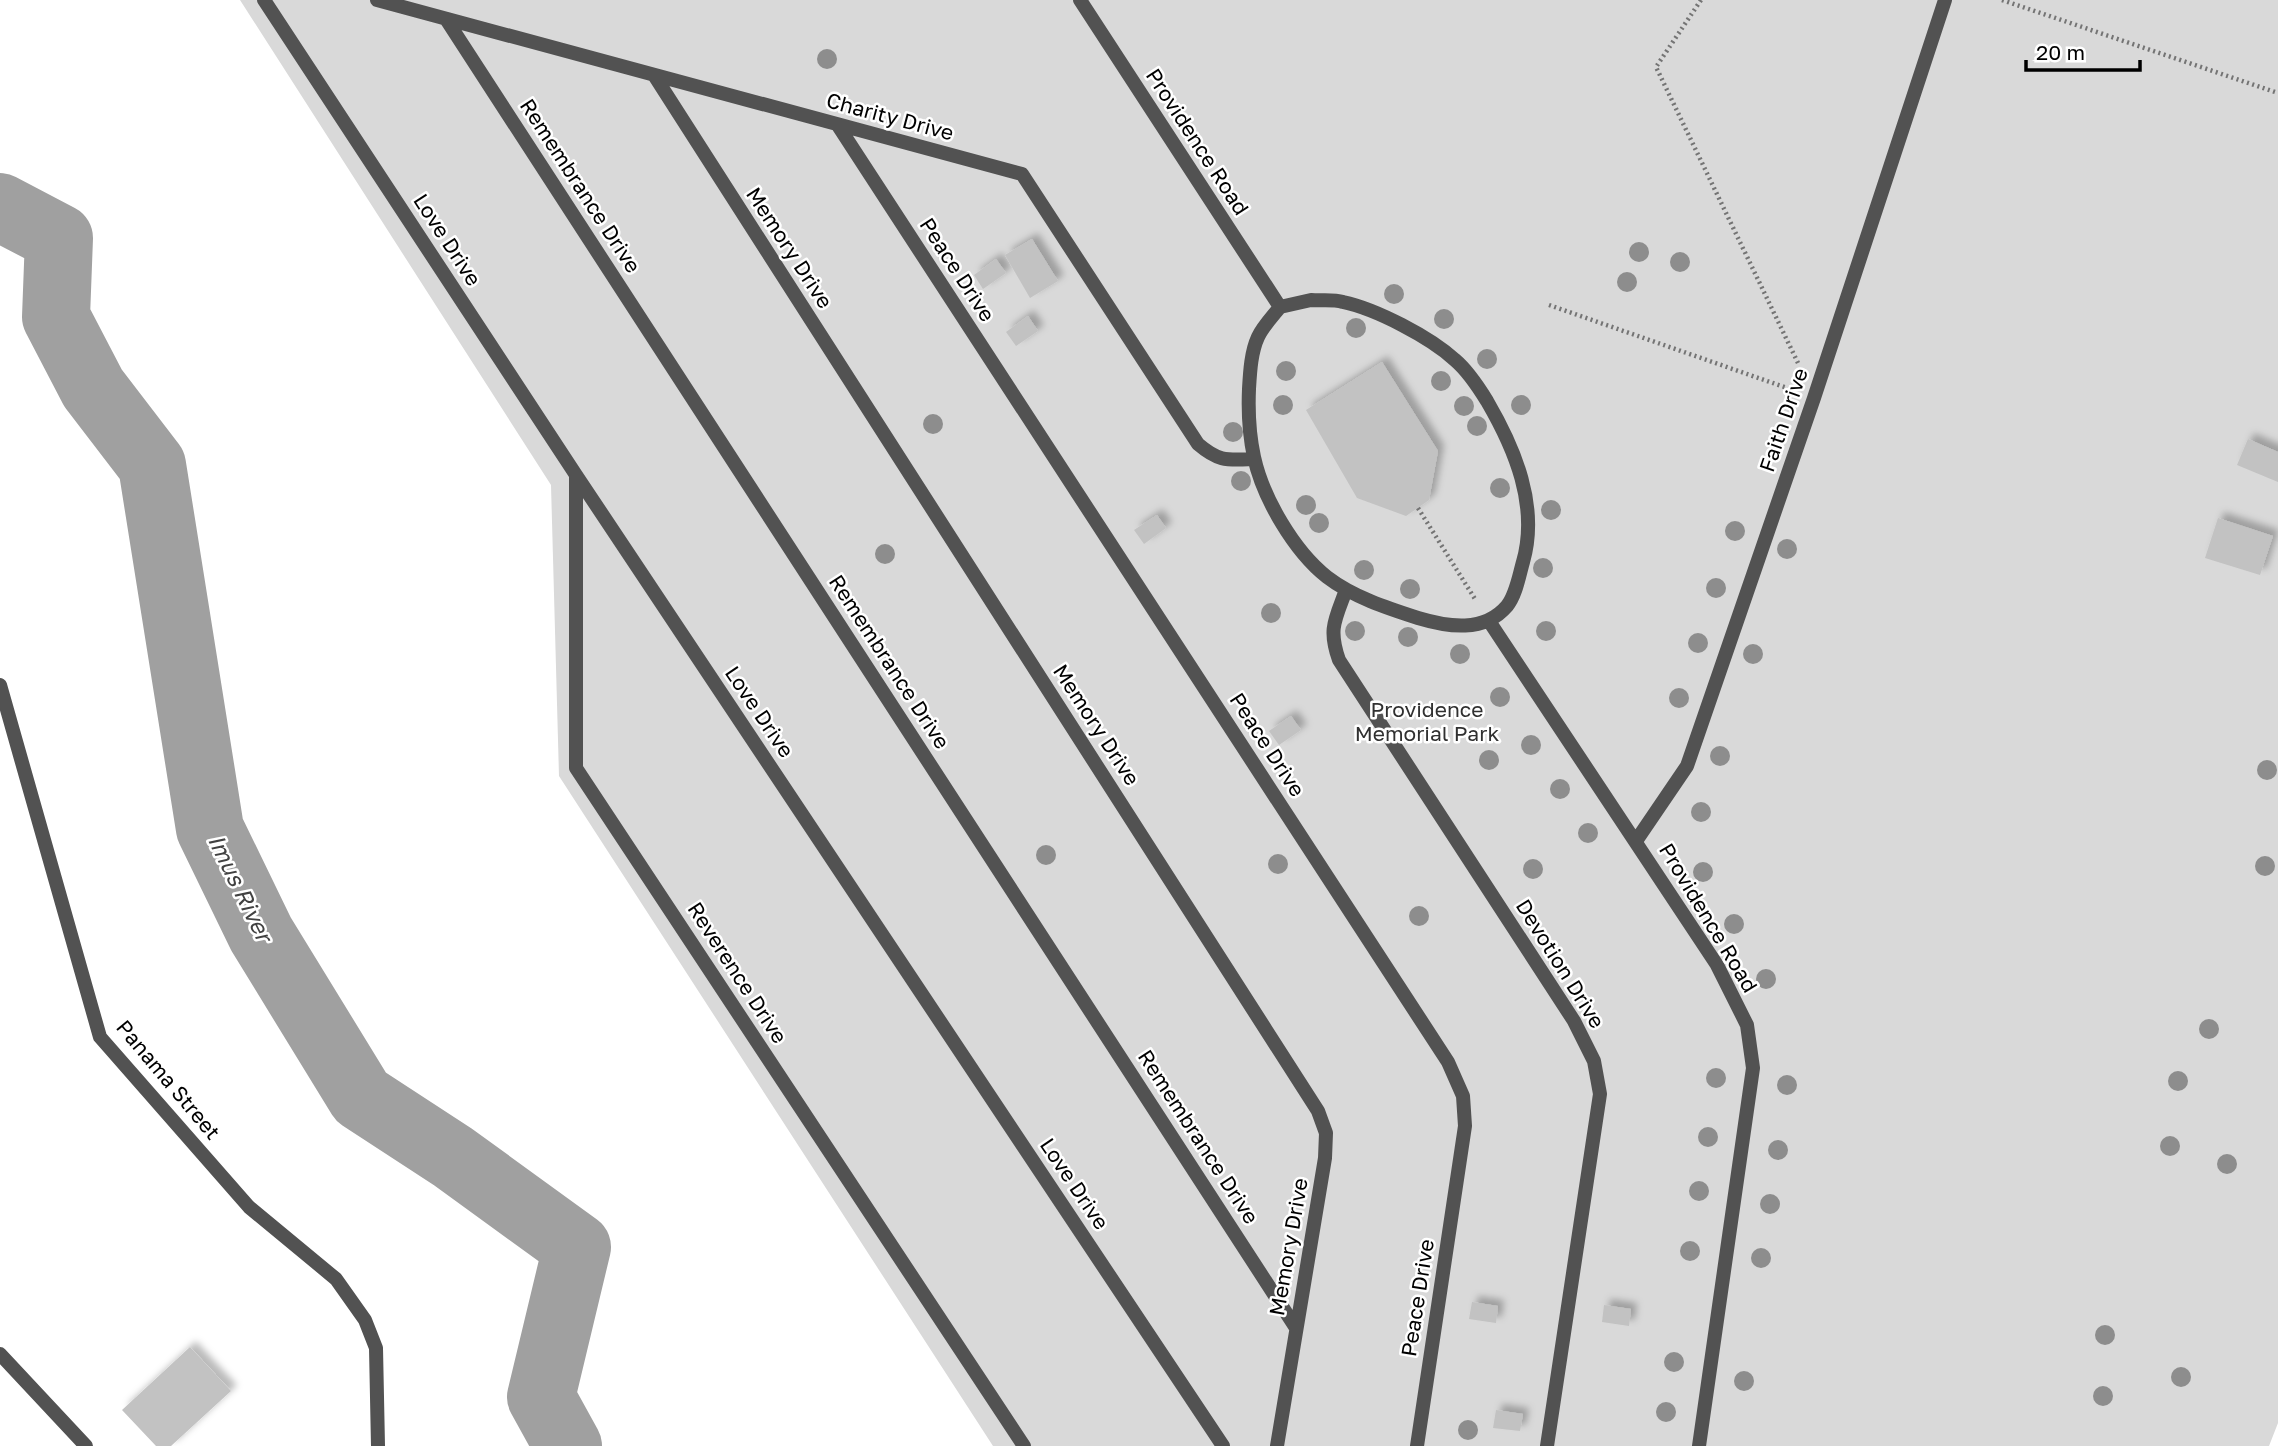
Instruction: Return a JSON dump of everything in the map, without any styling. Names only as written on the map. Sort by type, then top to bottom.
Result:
[{"type":"street","name":"Love Drive","points":[[264,0],[576,475],[1223,1446]]},
{"type":"street","name":"Charity Drive","points":[[377,0],[1022,174],[1198,444],[1212,456],[1229,460],[1254,459]]},
{"type":"street","name":"Providence Road","points":[[1080,0],[1280,307]]},
{"type":"street","name":"Faith Drive","points":[[1636,841],[1687,766],[1814,398],[1945,0]]},
{"type":"street","name":"Remembrance Drive","points":[[446,19],[1296,1328]]},
{"type":"street","name":"Memory Drive","points":[[654,75],[1318,1111],[1326,1133],[1325,1158],[1277,1446]]},
{"type":"street","name":"Peace Drive","points":[[837,124],[1441,1050],[1453,1073],[1463,1096],[1465,1126],[1417,1446]]},
{"type":"street","points":[[1311,300],[1342,301],[1404,325],[1455,360],[1485,397],[1507,435],[1521,473],[1528,515],[1525,554],[1516,586],[1507,606],[1489,621],[1469,626],[1438,624],[1346,590],[1325,575],[1296,543],[1271,504],[1254,459],[1248,419],[1250,369],[1258,337],[1280,307],[1311,300]]},
{"type":"street","name":"Reverence Drive","points":[[576,475],[576,768],[1024,1446]]},
{"type":"street","name":"Devotion Drive","points":[[1346,590],[1335,621],[1332,640],[1339,660],[1574,1021],[1594,1060],[1600,1094],[1546,1446]]},
{"type":"street","name":"Providence Road","points":[[1489,621],[1717,965],[1747,1025],[1754,1068],[1699,1446]]},
{"type":"street","name":"Panama Street","points":[[0,685],[100,1037],[249,1208],[336,1279],[365,1320],[376,1348],[378,1446]]},
{"type":"street","points":[[0,1354],[86,1446]]},
{"type":"path","points":[[1700,0],[1656,66],[1814,398]]},
{"type":"path","points":[[2002,0],[2278,93]]},
{"type":"path","points":[[1549,305],[1814,398]]},
{"type":"path","points":[[1418,508],[1489,621]]},
{"type":"green space","name":"Providence Memorial Park","points":[[240,0],[2278,0],[2278,1423],[2269,1446],[993,1446],[559,776],[551,485]]},
{"type":"building","points":[[1032,239],[1058,281],[1030,298],[1005,255]]},
{"type":"building","points":[[996,259],[1006,273],[983,289],[974,275]]},
{"type":"building","points":[[1028,316],[1038,331],[1016,346],[1006,332]]},
{"type":"building","points":[[1382,362],[1438,451],[1429,500],[1406,516],[1357,498],[1306,410]]},
{"type":"building","points":[[2248,439],[2278,452],[2278,482],[2237,465]]},
{"type":"building","points":[[1157,515],[1166,528],[1144,544],[1134,530]]},
{"type":"building","points":[[2218,518],[2273,536],[2260,575],[2205,558]]},
{"type":"building","points":[[1291,716],[1301,730],[1279,745],[1269,731]]},
{"type":"building","points":[[1472,1302],[1498,1306],[1496,1323],[1469,1319]]},
{"type":"building","points":[[1604,1305],[1631,1309],[1629,1326],[1602,1322]]},
{"type":"building","points":[[190,1347],[231,1391],[171,1446],[156,1446],[122,1410]]},
{"type":"building","points":[[1496,1410],[1523,1414],[1520,1431],[1493,1428]]},
{"type":"waterway","name":"Imus River","points":[[0,207],[59,238],[56,317],[93,388],[152,465],[210,829],[261,934],[361,1097],[453,1157],[577,1247],[541,1397],[568,1446]]}]
